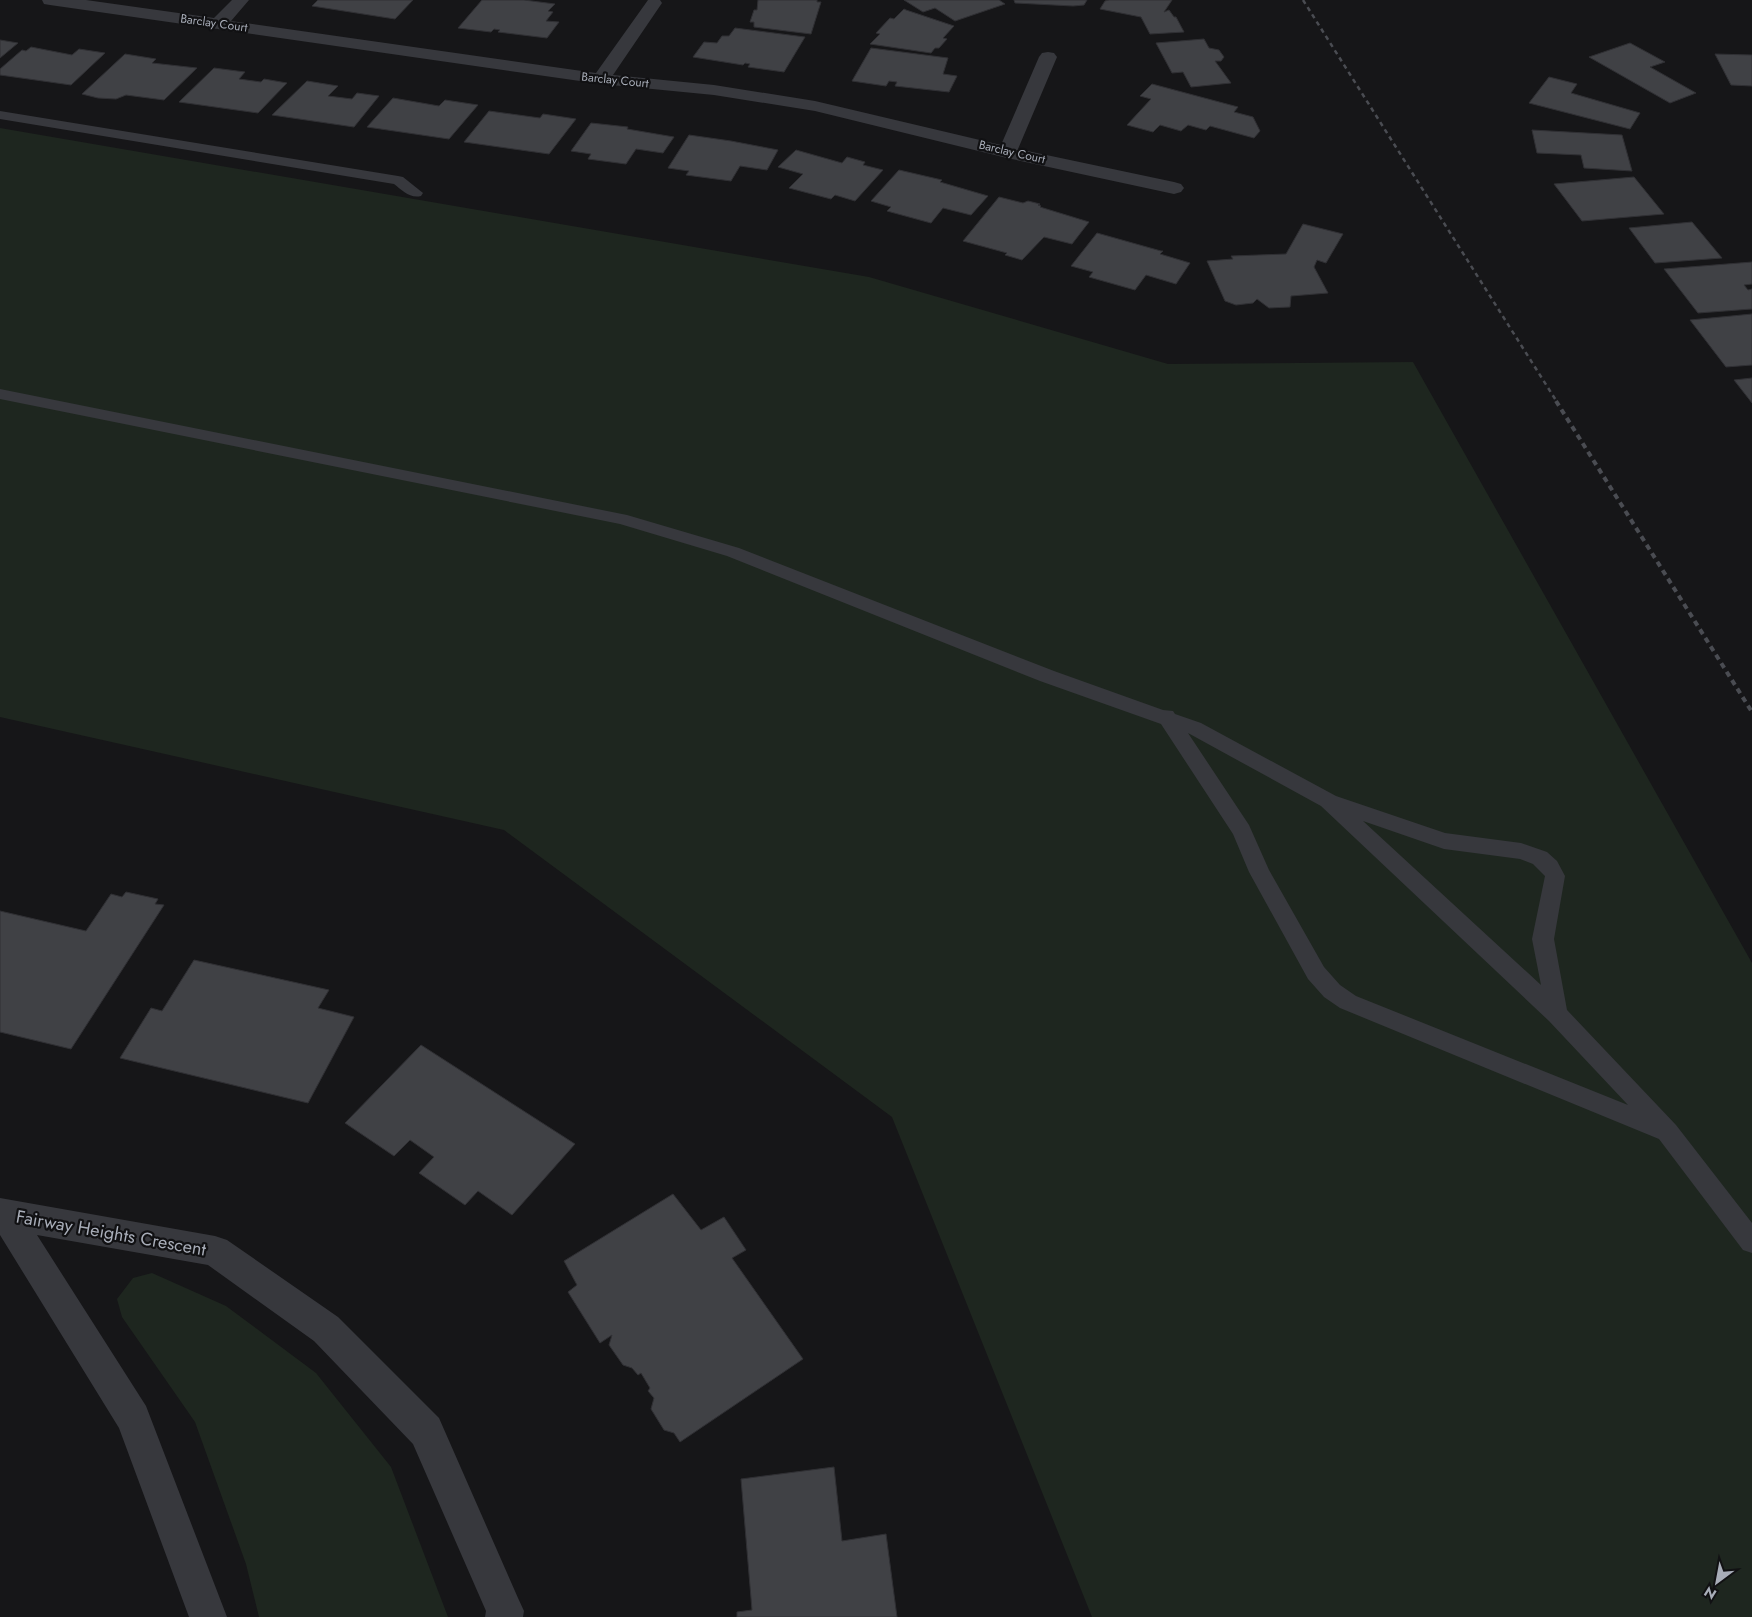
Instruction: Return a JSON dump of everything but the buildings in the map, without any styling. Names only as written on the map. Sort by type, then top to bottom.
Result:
[{"type":"street","name":"Barclay Court","points":[[50,0],[601,79],[714,90],[816,106],[1007,152],[1174,188]]},
{"type":"street","points":[[219,24],[241,0]]},
{"type":"street","points":[[601,79],[654,3]]},
{"type":"street","points":[[1007,152],[1048,57]]},
{"type":"street","name":"Fairway Heights Crescent","points":[[3,1214],[133,1418],[208,1617]]},
{"type":"street","name":"Fairway Heights Crescent","points":[[3,1214],[215,1251],[326,1329],[426,1431],[505,1611],[504,1617]]},
{"type":"lane","points":[[0,115],[398,180],[416,193]]},
{"type":"lane","points":[[0,394],[621,519],[733,552],[1048,676],[1166,716],[1194,728],[1328,800],[1444,841],[1521,851],[1540,858],[1550,867],[1555,876],[1543,938],[1556,1014]]},
{"type":"lane","points":[[1166,716],[1242,831],[1259,872],[1316,973],[1332,991],[1348,1002],[1668,1132]]},
{"type":"lane","points":[[1328,800],[1556,1014],[1668,1132],[1752,1242]]},
{"type":"shaded area","points":[[0,128],[869,277],[1168,364],[1413,362],[1752,963],[1752,1617],[1092,1617],[892,1117],[504,830],[0,717]]},
{"type":"shaded area","points":[[152,1273],[226,1306],[316,1373],[391,1467],[448,1617],[259,1617],[246,1564],[195,1422],[122,1317],[117,1299],[133,1278]]},
{"type":"railway","points":[[1303,0],[1557,402]]},
{"type":"railway","points":[[1556,401],[1752,712]]}]
